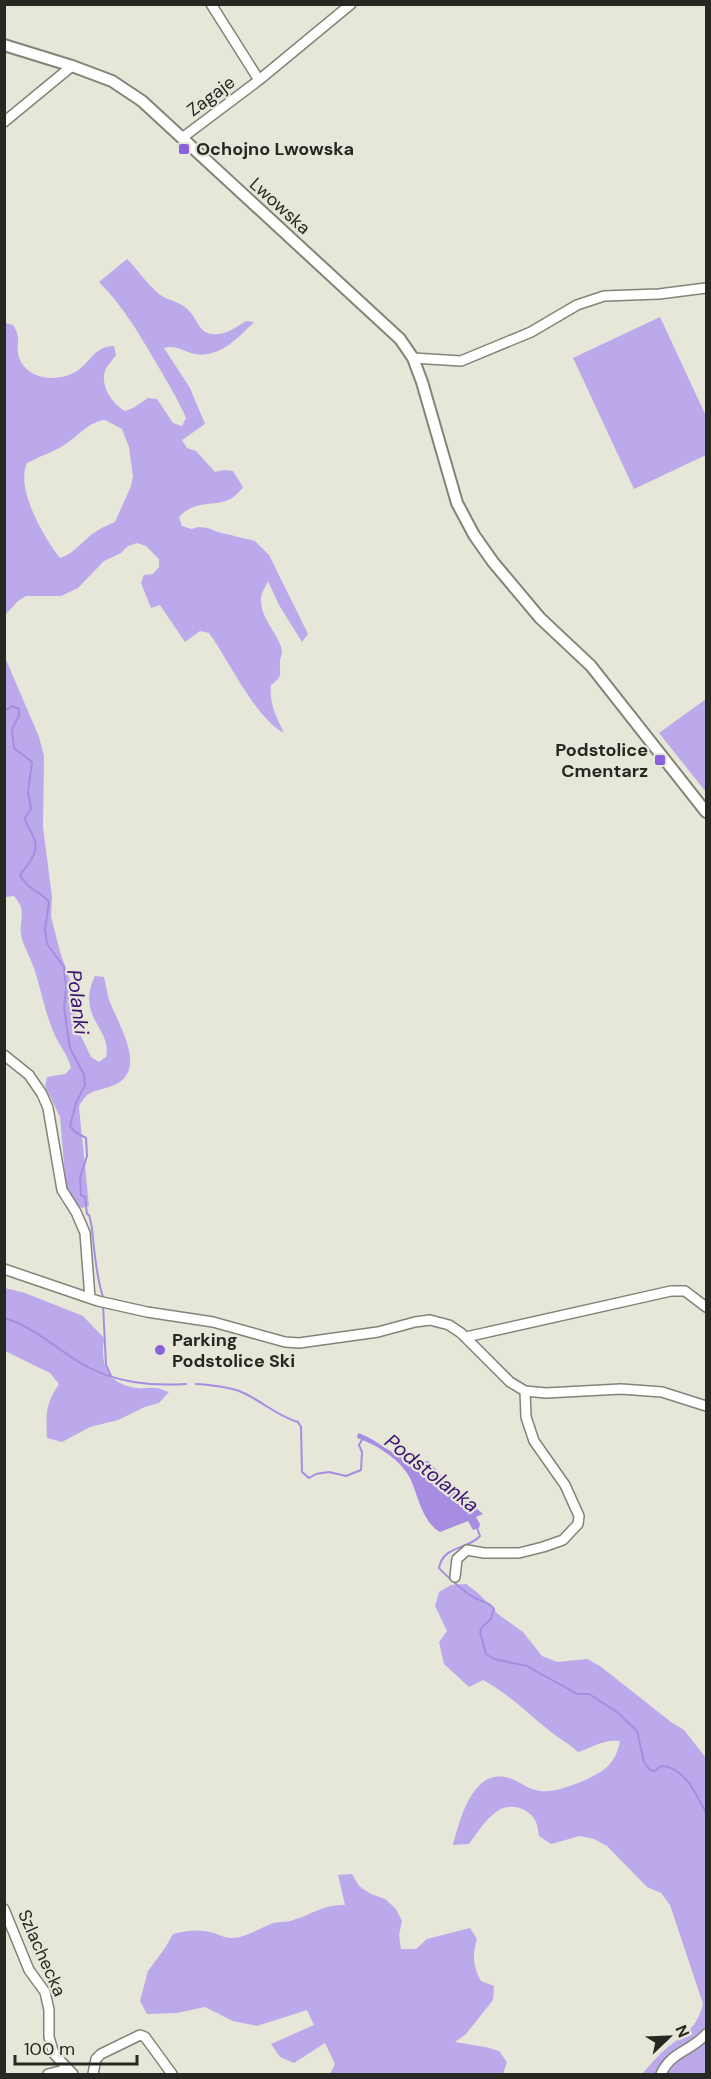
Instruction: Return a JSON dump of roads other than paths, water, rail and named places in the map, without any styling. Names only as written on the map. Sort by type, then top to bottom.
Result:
[{"type":"street","points":[[211,4],[259,80]]},
{"type":"street","name":"Zagaje","points":[[182,138],[259,80],[351,4]]},
{"type":"street","name":"Lwowska","points":[[4,45],[72,66],[118,84],[142,101],[400,339],[413,358],[457,503],[474,535],[493,562],[540,618],[591,666],[706,812]]},
{"type":"street","points":[[4,122],[72,66]]},
{"type":"street","points":[[413,358],[461,361],[531,332],[577,305],[604,296],[659,294],[706,288]]},
{"type":"street","points":[[4,1055],[29,1075],[48,1108],[62,1190],[76,1212],[85,1233],[90,1298]]},
{"type":"street","points":[[4,1269],[90,1298],[147,1312],[213,1322],[285,1342],[299,1343],[378,1332],[430,1320],[448,1325],[466,1337],[510,1382],[525,1391],[621,1389],[662,1392],[706,1406]]},
{"type":"street","points":[[466,1337],[671,1291],[685,1291],[706,1307]]},
{"type":"street","points":[[455,1577],[457,1559],[467,1550],[484,1553],[519,1552],[543,1547],[563,1540],[578,1524],[579,1516],[565,1485],[534,1441],[526,1417],[525,1391]]},
{"type":"street","name":"Szlachecka","points":[[4,1910],[29,1970],[45,1992],[49,2010],[49,2037],[54,2054],[70,2072]]},
{"type":"street","points":[[661,2074],[676,2054],[701,2040],[706,2034]]},
{"type":"street","points":[[93,2074],[96,2060],[101,2054],[140,2035],[144,2037],[171,2074]]},
{"type":"street","points":[[48,2074],[70,2072]]},
{"type":"water","points":[[358,1433],[400,1457],[408,1460],[428,1461],[456,1491],[483,1514],[476,1517],[480,1524],[479,1528],[473,1530],[468,1521],[440,1532],[434,1528],[421,1508],[406,1471],[387,1454],[357,1438]]},
{"type":"waterway","name":"Polanki","points":[[4,709],[12,706],[19,709],[19,716],[12,729],[14,748],[32,762],[28,792],[31,809],[25,818],[36,847],[33,857],[20,875],[27,884],[49,902],[45,929],[47,944],[64,967],[66,988],[64,1008],[70,1048],[84,1075],[85,1085],[76,1103],[70,1126],[86,1138],[87,1156],[80,1178],[81,1195],[85,1197],[87,1214],[91,1221],[96,1268],[103,1297]]},
{"type":"waterway","name":"Polanki","points":[[103,1305],[106,1365],[111,1376]]},
{"type":"waterway","name":"Podstolanka","points":[[4,1318],[26,1327],[84,1365],[108,1376],[146,1384],[186,1384]]},
{"type":"waterway","name":"Podstolanka","points":[[196,1384],[239,1391],[282,1416],[298,1422],[301,1427],[302,1472],[309,1478],[316,1474],[329,1472],[346,1476],[361,1470],[362,1452],[359,1445],[363,1438]]},
{"type":"waterway","name":"Podstolanka","points":[[477,1528],[480,1536],[445,1555],[439,1568],[470,1595],[494,1609],[491,1619],[480,1632],[486,1654],[494,1659],[527,1666],[577,1694],[589,1694],[617,1712],[637,1731],[644,1762],[650,1770],[655,1771],[661,1766],[677,1771],[689,1783],[706,1813]]},
{"type":"place","name":"Ochojno Lwowska","points":[[184,149]]},
{"type":"place","name":"Podstolice Cmentarz","points":[[660,760]]},
{"type":"place","name":"Parking Podstolice Ski","points":[[160,1350]]}]
